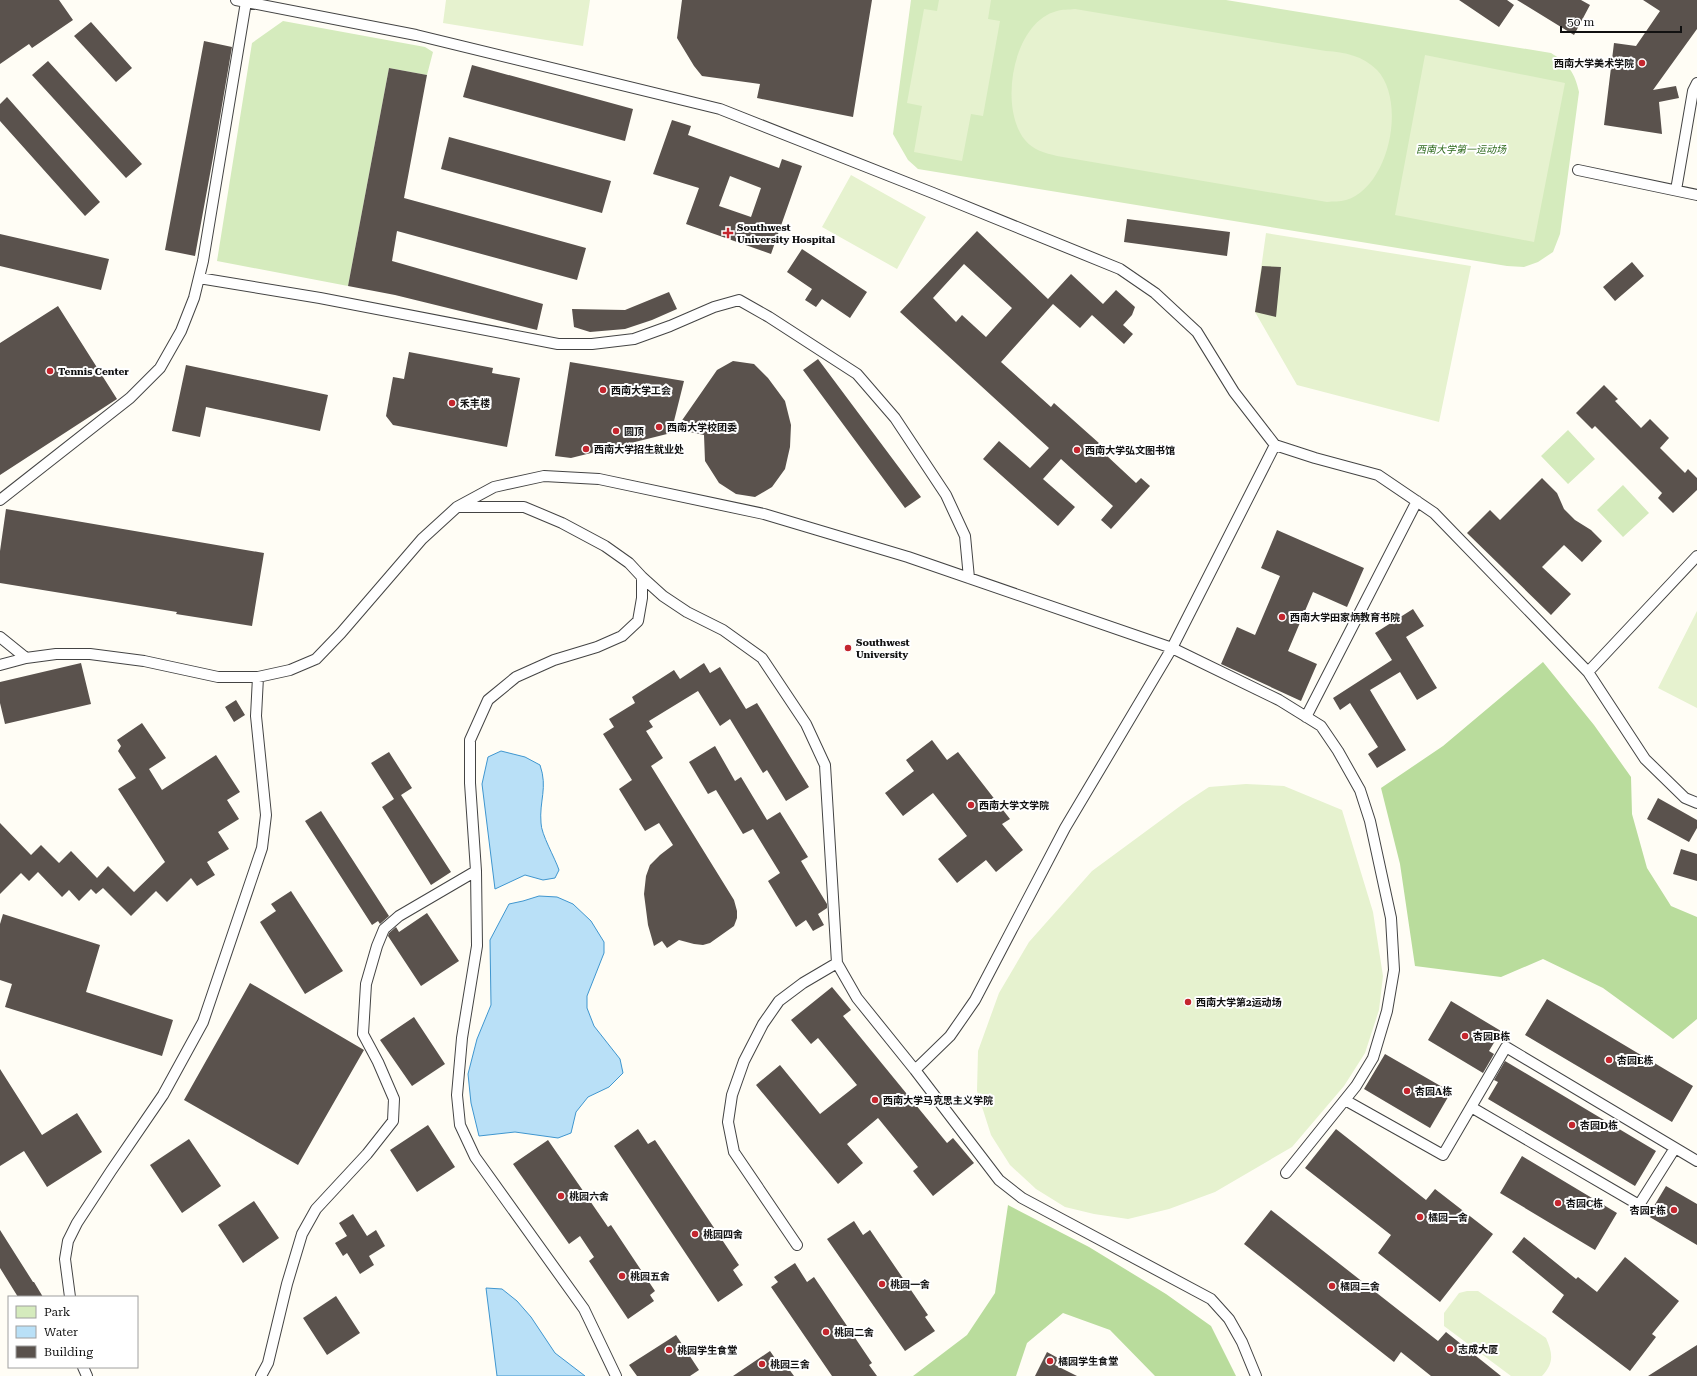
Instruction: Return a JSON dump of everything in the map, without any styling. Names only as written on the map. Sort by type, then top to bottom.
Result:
[{"type":"lane","points":[[0,500],[130,398],[160,368],[181,331],[194,298],[199,278],[241,1],[416,35],[720,109],[1120,268],[1155,293],[1197,332],[1234,392],[1275,445],[1315,458],[1378,474],[1434,513],[1588,672],[1645,759],[1685,798],[1697,803]]},
{"type":"lane","points":[[1676,190],[1693,91],[1697,83]]},
{"type":"lane","points":[[1578,170],[1697,195]]},
{"type":"lane","points":[[199,278],[320,298],[558,344],[592,344],[634,339],[670,326],[714,307],[739,300],[769,317],[856,374],[895,418],[946,495],[965,536],[969,578]]},
{"type":"lane","points":[[915,1070],[950,1036],[975,1000],[1065,828],[1172,648],[1275,445]]},
{"type":"lane","points":[[0,665],[26,658],[56,654],[90,654],[144,661],[218,677],[258,677],[290,670],[316,659],[341,633],[422,539],[457,506],[494,487],[544,476],[599,480],[764,514],[856,541],[969,578],[1172,648],[1279,700],[1321,726],[1338,751],[1360,790],[1370,821],[1392,918],[1394,970],[1387,1011],[1373,1058],[1356,1086],[1286,1173]]},
{"type":"lane","points":[[1306,717],[1417,501]]},
{"type":"lane","points":[[457,506],[524,507],[562,523],[605,546],[629,563],[663,596],[681,608],[723,630],[762,658],[806,724],[825,765],[837,963],[857,998],[915,1070],[999,1180],[1022,1198],[1211,1299],[1232,1325],[1242,1342],[1256,1376]]},
{"type":"lane","points":[[1588,672],[1697,556]]},
{"type":"lane","points":[[616,1376],[584,1309],[475,1157],[460,1125],[456,1095],[462,1038],[476,946],[476,871],[470,783],[470,740],[488,700],[516,676],[554,660],[597,647],[622,636],[638,621],[642,598],[642,577]]},
{"type":"lane","points":[[0,637],[26,658]]},
{"type":"lane","points":[[70,1296],[65,1259],[68,1241],[77,1223],[163,1095],[203,1022],[262,848],[266,815],[256,716],[258,677]]},
{"type":"lane","points":[[262,1376],[268,1363],[287,1284],[302,1234],[316,1209],[367,1154],[393,1121],[394,1099],[378,1062],[363,1034],[366,984],[377,946],[384,929],[399,916],[476,871]]},
{"type":"lane","points":[[798,1245],[734,1152],[728,1122],[732,1095],[747,1055],[763,1024],[778,1002],[803,983],[837,963]]},
{"type":"lane","points":[[1345,1100],[1443,1155],[1506,1047],[1697,1161]]},
{"type":"lane","points":[[1471,1107],[1639,1205],[1675,1148]]},
{"type":"green space","points":[[446,0],[590,0],[583,46],[443,23]]},
{"type":"green space","name":"西南大学第一运动场","points":[[911,0],[1226,0],[1551,53],[1570,69],[1579,92],[1560,234],[1553,252],[1538,262],[1524,267],[1507,266],[918,169],[908,160],[893,134]]},
{"type":"green space","points":[[939,0],[991,0],[988,19],[1000,21],[983,116],[971,114],[962,161],[914,152],[922,106],[907,103],[924,9],[937,11]]},
{"type":"green space","points":[[1075,9],[1326,51],[1340,52],[1360,58],[1372,65],[1377,70],[1386,84],[1391,102],[1392,122],[1389,142],[1383,162],[1373,179],[1361,192],[1346,200],[1327,202],[1057,156],[1035,149],[1025,140],[1017,125],[1012,107],[1014,67],[1020,48],[1030,31],[1042,18],[1059,10]]},
{"type":"green space","points":[[283,21],[425,47],[433,52],[427,75],[389,68],[348,286],[217,261],[252,43]]},
{"type":"green space","points":[[1425,55],[1565,83],[1534,242],[1395,215]]},
{"type":"green space","points":[[851,175],[926,217],[897,269],[822,227]]},
{"type":"green space","points":[[1266,233],[1471,266],[1439,422],[1297,385],[1255,312]]},
{"type":"green space","points":[[1568,430],[1595,459],[1568,484],[1541,456]]},
{"type":"green space","points":[[1623,485],[1649,513],[1623,537],[1597,510]]},
{"type":"green space","points":[[1697,611],[1697,708],[1658,688]]},
{"type":"green space","points":[[1543,662],[1594,725],[1631,777],[1632,814],[1647,868],[1671,906],[1697,917],[1697,1019],[1673,1039],[1603,988],[1543,959],[1501,977],[1415,966],[1400,864],[1381,788],[1443,746]]},
{"type":"green space","name":"西南大学第2运动场","points":[[1246,784],[1284,786],[1342,810],[1373,912],[1383,976],[1379,1010],[1365,1053],[1344,1086],[1292,1147],[1215,1192],[1169,1209],[1128,1219],[1094,1214],[1065,1207],[1036,1189],[1010,1165],[991,1135],[977,1091],[978,1051],[999,993],[1029,942],[1092,871],[1183,804],[1209,787]]},
{"type":"green space","points":[[1008,1205],[1089,1247],[1166,1294],[1211,1326],[1236,1376],[1155,1376],[1110,1330],[1063,1313],[1027,1343],[1016,1376],[913,1376],[967,1335],[995,1293]]},
{"type":"green space","points":[[1478,1291],[1546,1338],[1550,1349],[1551,1358],[1549,1367],[1542,1376],[1511,1376],[1444,1326],[1444,1313],[1459,1293]]},
{"type":"water","points":[[501,751],[525,757],[540,765],[543,781],[541,815],[542,828],[559,870],[555,878],[543,880],[525,875],[495,889],[482,784],[488,757]]},
{"type":"water","points":[[539,896],[557,897],[573,904],[591,921],[604,942],[604,953],[587,996],[587,1008],[594,1026],[620,1059],[623,1073],[609,1087],[588,1097],[576,1112],[571,1133],[558,1138],[515,1132],[479,1136],[471,1103],[468,1074],[477,1039],[491,1005],[490,940],[509,904]]},
{"type":"water","points":[[486,1288],[502,1289],[517,1301],[531,1317],[555,1353],[585,1376],[497,1376]]},
{"type":"building","points":[[0,0],[59,0],[73,20],[32,48],[29,44],[0,64]]},
{"type":"building","points":[[682,0],[872,0],[853,117],[757,98],[760,84],[702,76],[677,38]]},
{"type":"building","points":[[1459,0],[1507,0],[1514,5],[1499,27]]},
{"type":"building","name":"西南大学美术学院","points":[[1517,0],[1581,0],[1590,5],[1574,35]]},
{"type":"building","name":"西南大学美术学院","points":[[1643,0],[1697,0],[1697,29],[1653,90],[1676,86],[1679,98],[1659,102],[1662,134],[1604,125],[1614,43],[1636,46],[1660,11]]},
{"type":"building","points":[[91,22],[132,68],[116,82],[74,36]]},
{"type":"building","points":[[204,41],[232,47],[195,256],[165,250]]},
{"type":"building","points":[[48,61],[142,164],[126,178],[32,75]]},
{"type":"building","points":[[472,65],[633,109],[625,141],[463,97]]},
{"type":"building","points":[[389,68],[427,75],[404,198],[586,248],[577,280],[397,231],[392,261],[543,304],[537,330],[395,295],[348,286]]},
{"type":"building","points":[[7,97],[100,202],[85,216],[0,121],[0,104]]},
{"type":"building","name":"Southwest University Hospital","points":[[672,120],[691,126],[688,135],[779,168],[782,159],[802,166],[771,254],[686,224],[699,188],[653,174]],"holes":[[[730,176],[761,188],[751,217],[719,206]]]},
{"type":"building","points":[[449,137],[611,181],[602,213],[441,169]]},
{"type":"building","points":[[1127,219],[1230,232],[1227,256],[1124,242]]},
{"type":"building","points":[[977,231],[1048,299],[1071,274],[1103,304],[1116,290],[1135,307],[1132,315],[1123,325],[1133,334],[1124,344],[1092,315],[1080,328],[1053,304],[1001,362],[1051,407],[1054,403],[1109,452],[1106,455],[1136,483],[1141,478],[1150,486],[1111,529],[1101,520],[1113,506],[1061,459],[1043,479],[1075,507],[1058,526],[983,459],[999,441],[1030,468],[1049,448],[900,312]],"holes":[[[964,264],[1012,308],[986,337],[962,315],[956,322],[933,298]]]},
{"type":"building","points":[[0,234],[109,259],[101,290],[0,266]]},
{"type":"building","points":[[802,249],[867,292],[850,318],[822,299],[816,307],[805,300],[812,289],[787,272]]},
{"type":"building","points":[[1632,262],[1644,276],[1615,301],[1603,287]]},
{"type":"building","points":[[1262,266],[1281,267],[1276,317],[1255,312]]},
{"type":"building","points":[[669,292],[677,309],[652,320],[625,329],[590,332],[574,327],[572,309],[625,310]]},
{"type":"building","name":"Tennis Center","points":[[58,306],[117,399],[0,475],[0,343]]},
{"type":"building","name":"禾丰楼","points":[[409,352],[493,368],[492,373],[520,378],[507,447],[393,425],[386,416],[393,377],[404,379]]},
{"type":"building","points":[[818,359],[921,497],[905,508],[803,370]]},
{"type":"building","points":[[733,361],[754,364],[768,378],[785,401],[791,425],[790,447],[785,469],[772,487],[755,497],[736,494],[719,483],[705,461],[704,435],[676,429],[717,370]]},
{"type":"building","points":[[570,362],[684,381],[671,433],[571,458],[555,456]]},
{"type":"building","points":[[186,365],[328,395],[320,431],[206,407],[200,437],[172,431]]},
{"type":"building","points":[[1604,385],[1618,399],[1615,401],[1641,428],[1650,419],[1669,438],[1660,448],[1685,473],[1688,469],[1697,478],[1697,490],[1673,513],[1658,498],[1662,493],[1595,426],[1592,429],[1576,413]]},
{"type":"building","points":[[1542,478],[1557,493],[1564,509],[1575,520],[1591,530],[1602,541],[1582,562],[1564,545],[1542,567],[1571,594],[1551,615],[1467,533],[1490,510],[1500,520]]},
{"type":"building","points":[[6,509],[264,553],[252,626],[0,583],[0,551]]},
{"type":"building","name":"西南大学田家炳教育书院","points":[[1277,530],[1364,568],[1347,607],[1313,592],[1288,651],[1317,664],[1301,701],[1221,664],[1237,627],[1255,635],[1280,576],[1261,568]]},
{"type":"building","points":[[1413,609],[1424,626],[1406,637],[1437,688],[1417,700],[1400,672],[1370,690],[1406,750],[1377,768],[1368,754],[1378,747],[1350,703],[1340,710],[1333,698],[1392,660],[1375,633]]},
{"type":"building","points":[[81,663],[91,704],[5,724],[0,703],[0,682]]},
{"type":"building","points":[[704,663],[710,673],[720,667],[746,709],[757,703],[809,787],[786,801],[767,770],[763,773],[730,719],[720,726],[698,691],[649,721],[653,727],[646,731],[663,758],[651,766],[734,900],[737,911],[737,918],[734,926],[710,943],[703,945],[679,940],[667,948],[662,941],[654,946],[648,925],[644,894],[646,876],[650,865],[673,845],[659,823],[645,831],[619,789],[632,780],[603,734],[614,727],[609,719],[635,703],[632,697],[674,670],[680,679]]},
{"type":"building","points":[[236,700],[245,715],[234,722],[225,707]]},
{"type":"building","points":[[142,723],[166,758],[149,769],[162,790],[216,755],[240,792],[227,800],[239,819],[218,832],[229,849],[207,862],[215,875],[197,886],[191,878],[167,902],[156,891],[131,916],[103,888],[96,894],[91,889],[79,901],[69,890],[62,897],[38,872],[29,881],[21,873],[0,894],[0,823],[31,855],[41,845],[59,863],[71,851],[97,878],[108,866],[134,892],[165,862],[118,789],[136,778],[118,751],[121,746],[117,740]]},
{"type":"building","name":"西南大学文学院","points":[[932,740],[947,760],[958,752],[1010,819],[1002,824],[1023,850],[996,872],[986,860],[957,883],[938,859],[967,836],[933,793],[903,816],[885,793],[914,771],[906,760]]},
{"type":"building","points":[[715,746],[735,781],[741,777],[767,820],[780,812],[808,857],[801,861],[827,904],[827,908],[818,914],[824,925],[813,931],[806,920],[796,927],[768,881],[780,873],[753,829],[743,834],[716,790],[708,794],[689,762]]},
{"type":"building","points":[[389,752],[412,788],[401,795],[451,872],[431,885],[382,807],[394,799],[371,763]]},
{"type":"building","points":[[1658,798],[1697,820],[1697,828],[1689,842],[1647,819]]},
{"type":"building","points":[[321,811],[389,916],[380,924],[378,921],[372,925],[305,821]]},
{"type":"building","points":[[1681,849],[1697,854],[1697,881],[1673,874]]},
{"type":"building","points":[[291,891],[343,971],[305,994],[260,922],[276,911],[271,904]]},
{"type":"building","points":[[427,913],[459,961],[421,986],[388,936],[389,933],[396,927],[399,932]]},
{"type":"building","points":[[3,914],[100,945],[86,992],[173,1020],[162,1056],[5,1007],[12,984],[0,980],[0,924]]},
{"type":"building","points":[[250,983],[364,1050],[298,1165],[184,1100]]},
{"type":"building","name":"西南大学马克思主义学院","points":[[832,987],[851,1010],[843,1016],[947,1143],[953,1138],[974,1163],[933,1196],[913,1171],[918,1167],[878,1118],[847,1144],[863,1163],[838,1184],[756,1085],[780,1065],[820,1114],[857,1085],[818,1038],[811,1044],[791,1020]]},
{"type":"building","name":"杏园E栋","points":[[1547,999],[1693,1086],[1672,1122],[1525,1035]]},
{"type":"building","name":"杏园B栋","points":[[1451,1001],[1501,1031],[1489,1051],[1494,1054],[1483,1073],[1428,1040]]},
{"type":"building","points":[[414,1017],[445,1064],[412,1086],[380,1040]]},
{"type":"building","name":"杏园A栋","points":[[1385,1054],[1451,1092],[1430,1128],[1364,1089]]},
{"type":"building","name":"杏园D栋","points":[[1505,1061],[1656,1151],[1635,1186],[1488,1099],[1498,1082],[1494,1080]]},
{"type":"building","points":[[0,1069],[42,1135],[77,1113],[102,1152],[47,1187],[24,1151],[0,1166]]},
{"type":"building","points":[[428,1125],[455,1167],[417,1192],[390,1150]]},
{"type":"building","name":"桃园四舍","points":[[638,1129],[648,1144],[655,1140],[739,1265],[733,1270],[743,1285],[718,1302],[614,1146]]},
{"type":"building","name":"橘园一舍","points":[[1336,1129],[1426,1200],[1435,1189],[1493,1234],[1440,1302],[1378,1253],[1391,1235],[1305,1168]]},
{"type":"building","points":[[189,1139],[221,1186],[182,1213],[150,1165]]},
{"type":"building","points":[[548,1140],[608,1227],[611,1225],[655,1291],[650,1295],[654,1301],[628,1319],[589,1261],[594,1257],[580,1236],[569,1244],[513,1164]]},
{"type":"building","name":"杏园C栋","points":[[1522,1156],[1617,1213],[1595,1250],[1500,1193]]},
{"type":"building","name":"杏园F栋","points":[[1666,1186],[1697,1204],[1697,1245],[1648,1216]]},
{"type":"building","points":[[254,1201],[279,1238],[243,1263],[218,1225]]},
{"type":"building","name":"橘园二舍","points":[[1271,1210],[1438,1341],[1446,1332],[1501,1376],[1431,1376],[1401,1352],[1394,1362],[1244,1244]]},
{"type":"building","points":[[353,1214],[367,1236],[376,1230],[385,1246],[369,1256],[374,1265],[360,1274],[347,1253],[343,1256],[335,1243],[347,1236],[339,1223]]},
{"type":"building","name":"桃园一舍","points":[[854,1221],[863,1235],[870,1230],[928,1315],[925,1317],[935,1331],[905,1351],[827,1239]]},
{"type":"building","points":[[0,1230],[42,1296],[17,1296],[0,1268]]},
{"type":"building","points":[[1524,1237],[1576,1279],[1578,1277],[1597,1292],[1625,1257],[1679,1301],[1652,1334],[1656,1337],[1630,1371],[1552,1312],[1564,1295],[1512,1252]]},
{"type":"building","name":"桃园二舍","points":[[795,1263],[807,1282],[814,1277],[872,1363],[869,1365],[877,1376],[832,1376],[771,1287],[778,1282],[774,1277]]},
{"type":"building","points":[[336,1296],[360,1333],[327,1355],[303,1318]]},
{"type":"building","name":"桃园学生食堂","points":[[676,1335],[699,1370],[690,1376],[637,1376],[629,1365]]},
{"type":"building","points":[[1697,1345],[1697,1376],[1648,1376]]},
{"type":"building","name":"桃园三舍","points":[[770,1351],[779,1364],[783,1361],[794,1376],[733,1376]]},
{"type":"building","name":"橘园学生食堂","points":[[1047,1352],[1058,1358],[1055,1365],[1077,1376],[1035,1376]]},
{"type":"place","name":"西南大学美术学院","points":[[1642,63]]},
{"type":"place","name":"Southwest University Hospital","points":[[728,233]]},
{"type":"place","name":"Tennis Center","points":[[50,371]]},
{"type":"place","name":"西南大学工会","points":[[603,390]]},
{"type":"place","name":"禾丰楼","points":[[452,403]]},
{"type":"place","name":"西南大学校团委","points":[[659,427]]},
{"type":"place","name":"圆顶","points":[[616,431]]},
{"type":"place","name":"西南大学招生就业处","points":[[586,449]]},
{"type":"place","name":"西南大学弘文图书馆","points":[[1077,450]]},
{"type":"place","name":"西南大学田家炳教育书院","points":[[1282,617]]},
{"type":"place","name":"Southwest University","points":[[848,648]]},
{"type":"place","name":"西南大学文学院","points":[[971,805]]},
{"type":"place","name":"西南大学第2运动场","points":[[1188,1002]]},
{"type":"place","name":"杏园B栋","points":[[1465,1036]]},
{"type":"place","name":"杏园E栋","points":[[1609,1060]]},
{"type":"place","name":"杏园A栋","points":[[1407,1091]]},
{"type":"place","name":"西南大学马克思主义学院","points":[[875,1100]]},
{"type":"place","name":"杏园D栋","points":[[1572,1125]]},
{"type":"place","name":"桃园六舍","points":[[561,1196]]},
{"type":"place","name":"杏园C栋","points":[[1558,1203]]},
{"type":"place","name":"杏园F栋","points":[[1674,1210]]},
{"type":"place","name":"橘园一舍","points":[[1420,1217]]},
{"type":"place","name":"桃园四舍","points":[[695,1234]]},
{"type":"place","name":"桃园五舍","points":[[622,1276]]},
{"type":"place","name":"桃园一舍","points":[[882,1284]]},
{"type":"place","name":"橘园二舍","points":[[1332,1286]]},
{"type":"place","name":"桃园二舍","points":[[826,1332]]},
{"type":"place","name":"志成大厦","points":[[1450,1349]]},
{"type":"place","name":"桃园学生食堂","points":[[669,1350]]},
{"type":"place","name":"橘园学生食堂","points":[[1050,1361]]},
{"type":"place","name":"桃园三舍","points":[[762,1364]]}]
